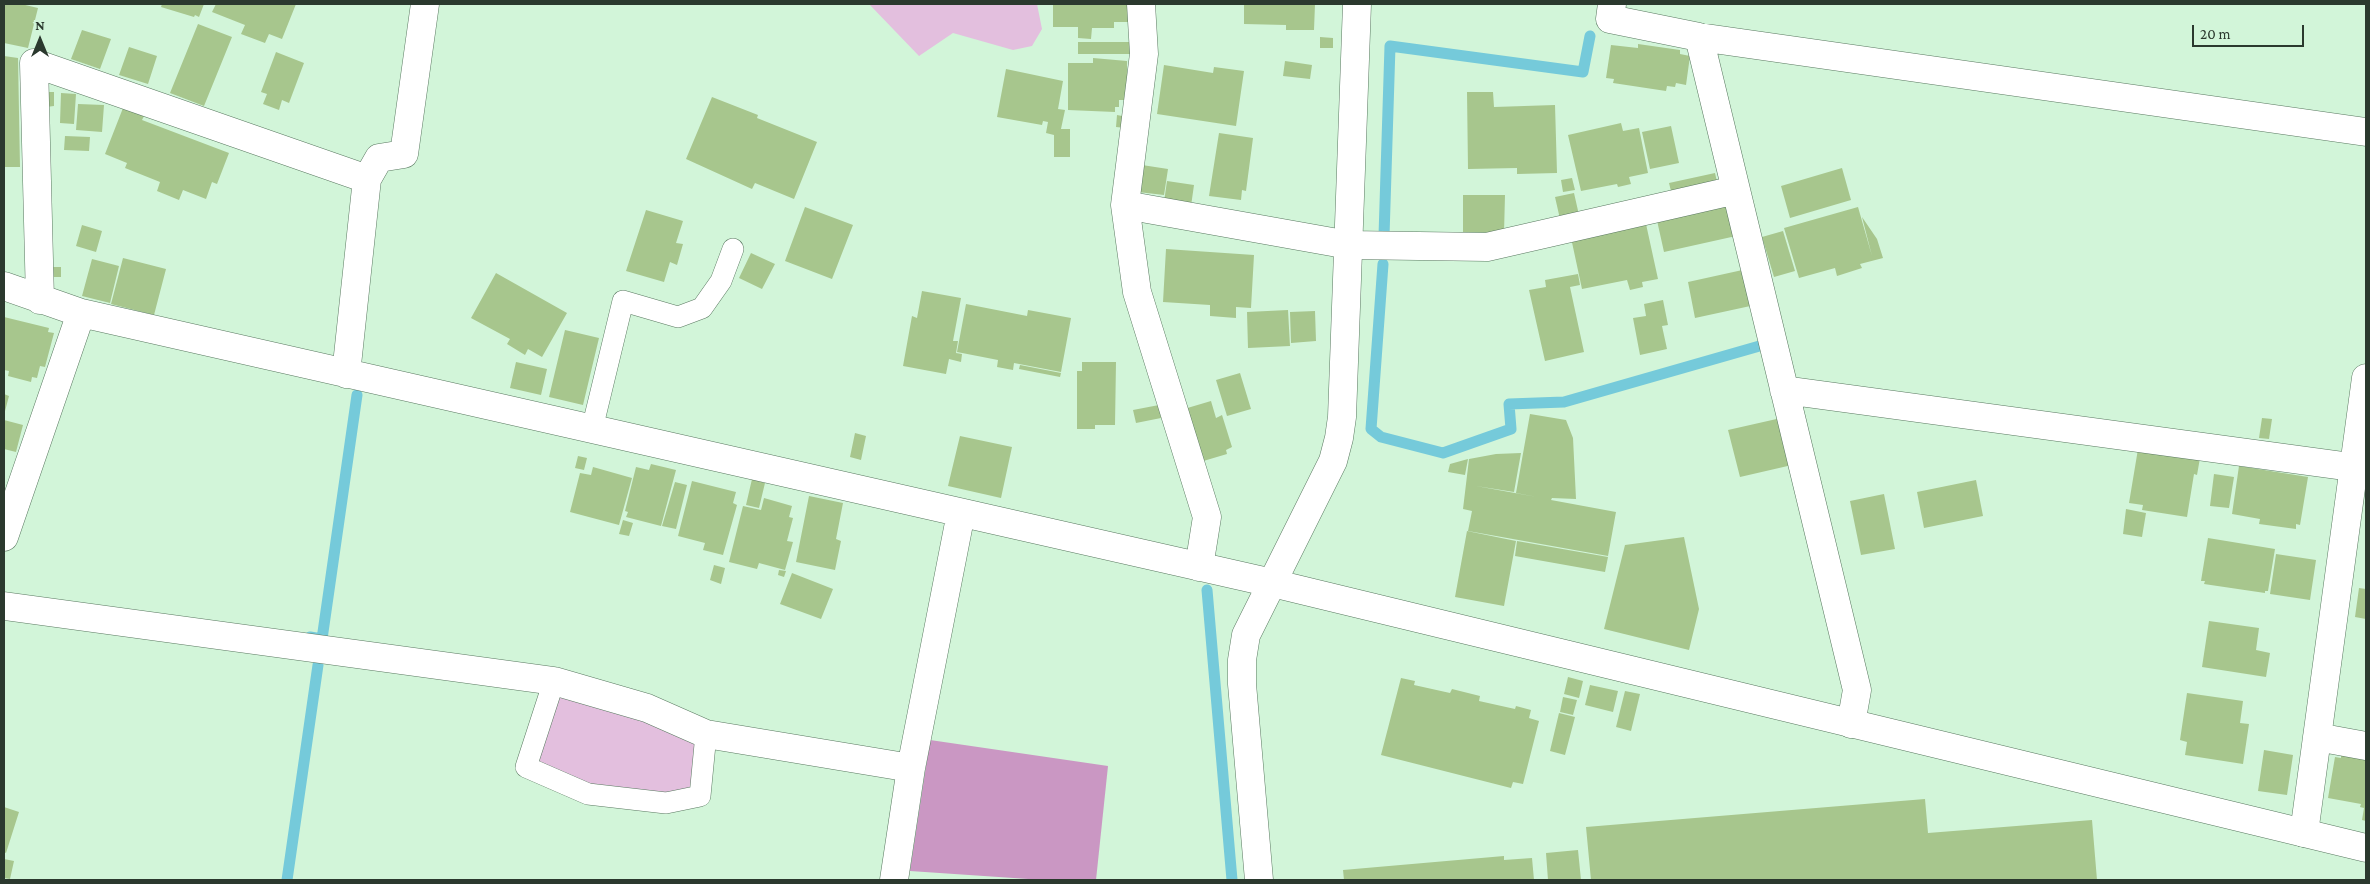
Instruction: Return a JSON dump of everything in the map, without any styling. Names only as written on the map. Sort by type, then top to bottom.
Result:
[{"type":"street","points":[[346,374],[367,179],[379,158],[404,154],[426,4]]},
{"type":"street","points":[[1141,4],[1144,54],[1125,205],[1137,292],[1207,517],[1199,567]]},
{"type":"street","points":[[1259,880],[1242,684],[1242,660],[1246,635],[1333,461],[1339,438],[1342,417],[1357,4]]},
{"type":"street","points":[[1612,4],[1610,19],[1699,37],[2366,132]]},
{"type":"street","points":[[1699,37],[1857,690],[1852,724]]},
{"type":"street","points":[[40,300],[34,63],[367,179]]},
{"type":"street","points":[[1125,205],[1349,245],[1486,247],[1736,190]]},
{"type":"street","points":[[4,286],[80,313],[1272,583],[2366,848]]},
{"type":"street","points":[[4,538],[80,313]]},
{"type":"street","points":[[2304,833],[2317,737],[2360,468],[2366,378]]},
{"type":"street","points":[[1784,390],[2360,468]]},
{"type":"street","points":[[894,880],[911,768],[961,513]]},
{"type":"street","points":[[4,606],[554,681],[647,708],[706,734],[911,768]]},
{"type":"street","points":[[2317,737],[2366,746]]},
{"type":"lane","points":[[592,429],[623,301],[678,317],[702,308],[721,281],[733,249]]},
{"type":"lane","points":[[554,681],[526,767],[588,794],[666,803],[700,796],[706,734]]},
{"type":"shaded area","points":[[869,4],[1037,4],[1042,29],[1032,46],[1013,50],[953,33],[919,56]]},
{"type":"shaded area","points":[[556,692],[648,719],[700,742],[695,790],[666,797],[592,787],[533,763]]},
{"type":"shaded area","points":[[930,740],[1108,766],[1096,880],[1043,880],[910,871]]},
{"type":"building","points":[[4,4],[21,4],[38,8],[28,48],[4,43]]},
{"type":"building","points":[[162,4],[204,4],[199,17],[195,15],[194,17],[161,7]]},
{"type":"building","points":[[216,4],[296,4],[282,39],[269,34],[265,43],[241,34],[245,25],[212,12]]},
{"type":"building","points":[[1053,4],[1133,4],[1132,22],[1114,22],[1114,28],[1092,28],[1091,39],[1078,38],[1078,27],[1053,27]]},
{"type":"building","points":[[1244,4],[1315,4],[1314,30],[1286,30],[1286,25],[1244,24]]},
{"type":"building","points":[[198,24],[232,37],[204,106],[170,93]]},
{"type":"building","points":[[82,30],[111,39],[100,69],[71,59]]},
{"type":"building","points":[[1320,37],[1333,38],[1333,48],[1320,48]]},
{"type":"building","points":[[1078,42],[1131,42],[1131,54],[1078,54]]},
{"type":"building","points":[[1638,44],[1680,50],[1680,54],[1690,56],[1686,85],[1676,83],[1675,87],[1667,86],[1666,91],[1613,83],[1614,79],[1606,78],[1611,45],[1638,48]]},
{"type":"building","points":[[129,47],[157,56],[148,84],[119,75]]},
{"type":"building","points":[[276,52],[304,63],[289,103],[282,100],[279,110],[263,104],[267,94],[261,92]]},
{"type":"building","points":[[4,56],[18,58],[20,167],[4,167]]},
{"type":"building","points":[[1093,58],[1127,61],[1127,100],[1119,100],[1119,107],[1115,107],[1115,112],[1068,110],[1068,63],[1093,63]]},
{"type":"building","points":[[1285,61],[1312,65],[1310,79],[1283,76]]},
{"type":"building","points":[[1164,65],[1213,73],[1214,67],[1244,71],[1236,126],[1157,114]]},
{"type":"building","points":[[1006,69],[1063,81],[1058,109],[1065,110],[1061,129],[1070,129],[1070,157],[1054,157],[1054,135],[1046,133],[1048,122],[1043,121],[1042,125],[997,117]]},
{"type":"building","points":[[46,92],[54,92],[54,106],[46,107]]},
{"type":"building","points":[[1467,92],[1493,92],[1494,107],[1555,105],[1557,173],[1517,174],[1517,168],[1468,169]]},
{"type":"building","points":[[61,93],[76,94],[74,124],[60,123]]},
{"type":"building","points":[[712,97],[758,115],[757,118],[817,142],[794,199],[755,183],[752,189],[686,159]]},
{"type":"building","points":[[78,104],[104,105],[102,132],[76,130]]},
{"type":"building","points":[[123,108],[144,116],[142,120],[229,153],[217,184],[212,182],[206,199],[183,190],[179,200],[157,191],[160,182],[125,168],[127,163],[105,154]]},
{"type":"building","points":[[1117,115],[1127,117],[1126,128],[1116,127]]},
{"type":"building","points":[[1621,123],[1623,131],[1639,128],[1648,173],[1629,177],[1631,184],[1618,187],[1617,184],[1581,191],[1568,135]]},
{"type":"building","points":[[1671,126],[1679,163],[1650,169],[1642,132]]},
{"type":"building","points":[[1219,133],[1253,138],[1246,191],[1242,190],[1241,200],[1209,196]]},
{"type":"building","points":[[65,136],[90,137],[89,151],[64,150]]},
{"type":"building","points":[[1142,165],[1168,169],[1164,195],[1138,192]]},
{"type":"building","points":[[1842,168],[1851,200],[1790,218],[1781,186]]},
{"type":"building","points":[[1715,173],[1718,186],[1672,195],[1669,183]]},
{"type":"building","points":[[1572,178],[1575,190],[1563,192],[1561,180]]},
{"type":"building","points":[[1167,181],[1194,185],[1191,206],[1164,202]]},
{"type":"building","points":[[1574,193],[1579,215],[1560,219],[1555,197]]},
{"type":"building","points":[[1463,195],[1505,195],[1504,233],[1463,232]]},
{"type":"building","points":[[1729,205],[1736,236],[1664,252],[1656,216]]},
{"type":"building","points":[[805,207],[853,225],[832,279],[785,261]]},
{"type":"building","points":[[1858,207],[1872,256],[1862,217],[1877,239],[1883,258],[1860,264],[1862,268],[1837,276],[1835,268],[1799,278],[1784,228]]},
{"type":"building","points":[[646,210],[683,221],[676,243],[683,244],[677,265],[670,262],[664,282],[626,271]]},
{"type":"building","points":[[1646,224],[1658,279],[1642,282],[1643,287],[1630,290],[1627,280],[1582,289],[1570,233]]},
{"type":"building","points":[[82,225],[102,231],[96,252],[76,246]]},
{"type":"building","points":[[1783,231],[1795,271],[1774,277],[1762,237]]},
{"type":"building","points":[[1166,249],[1254,255],[1251,308],[1236,307],[1236,318],[1210,316],[1210,305],[1163,302]]},
{"type":"building","points":[[751,253],[775,264],[762,289],[739,278]]},
{"type":"building","points":[[123,258],[166,269],[154,315],[111,304]]},
{"type":"building","points":[[92,259],[119,266],[110,303],[82,296]]},
{"type":"building","points":[[51,267],[61,267],[61,277],[51,277]]},
{"type":"building","points":[[1747,269],[1755,305],[1695,318],[1688,282]]},
{"type":"building","points":[[496,273],[567,313],[542,357],[528,349],[525,355],[507,344],[510,339],[471,318]]},
{"type":"building","points":[[1578,274],[1580,285],[1570,287],[1584,352],[1545,361],[1529,290],[1546,287],[1545,280]]},
{"type":"building","points":[[922,291],[961,298],[953,341],[958,341],[956,353],[962,354],[961,362],[949,359],[946,374],[903,366],[912,316],[917,318]]},
{"type":"building","points":[[1663,300],[1668,325],[1662,326],[1667,349],[1640,355],[1633,318],[1646,316],[1644,304]]},
{"type":"building","points":[[966,304],[1027,316],[1028,310],[1071,318],[1061,372],[1014,363],[1013,370],[997,367],[998,360],[957,352]]},
{"type":"building","points":[[1288,310],[1290,346],[1248,348],[1247,312]]},
{"type":"building","points":[[1315,311],[1316,341],[1291,343],[1290,312]]},
{"type":"building","points":[[4,317],[49,328],[48,332],[54,333],[45,367],[40,366],[37,378],[32,377],[31,382],[8,376],[9,371],[4,370]]},
{"type":"building","points":[[565,330],[599,338],[583,405],[549,397]]},
{"type":"building","points":[[516,362],[547,369],[541,395],[510,388]]},
{"type":"building","points":[[1082,362],[1116,362],[1115,425],[1095,425],[1095,429],[1077,429],[1077,371],[1082,371]]},
{"type":"building","points":[[1020,365],[1061,373],[1060,377],[1019,369]]},
{"type":"building","points":[[1240,373],[1251,409],[1227,416],[1216,380]]},
{"type":"building","points":[[4,394],[9,396],[4,415]]},
{"type":"building","points":[[1211,401],[1216,418],[1222,415],[1232,447],[1226,450],[1227,454],[1200,462],[1184,409]]},
{"type":"building","points":[[1159,405],[1161,418],[1136,423],[1133,410]]},
{"type":"building","points":[[1530,414],[1566,420],[1573,438],[1576,499],[1552,498],[1551,500],[1616,512],[1608,556],[1468,531],[1472,511],[1463,509],[1469,459],[1496,454],[1521,453],[1514,492],[1476,486],[1537,497],[1516,493]]},
{"type":"building","points":[[1781,418],[1792,465],[1740,477],[1728,430]]},
{"type":"building","points":[[2262,418],[2272,419],[2269,439],[2259,438]]},
{"type":"building","points":[[4,420],[23,425],[16,452],[4,449]]},
{"type":"building","points":[[855,433],[866,436],[861,460],[850,457]]},
{"type":"building","points":[[960,436],[1012,447],[1001,498],[948,486]]},
{"type":"building","points":[[2138,449],[2200,458],[2197,475],[2194,474],[2187,517],[2142,510],[2143,505],[2129,503]]},
{"type":"building","points":[[578,456],[587,458],[584,470],[575,468]]},
{"type":"building","points":[[1468,459],[1465,475],[1448,472],[1450,464]]},
{"type":"building","points":[[651,464],[676,470],[661,526],[626,517],[628,512],[625,511],[636,467],[649,470]]},
{"type":"building","points":[[2239,466],[2308,477],[2300,525],[2296,524],[2296,529],[2259,524],[2260,519],[2232,514]]},
{"type":"building","points":[[593,467],[632,478],[619,525],[570,512],[580,473],[591,475]]},
{"type":"building","points":[[2214,474],[2234,477],[2229,508],[2210,506]]},
{"type":"building","points":[[752,479],[765,483],[759,508],[746,505]]},
{"type":"building","points":[[1976,480],[1983,516],[1924,528],[1917,492]]},
{"type":"building","points":[[692,481],[736,492],[733,503],[737,505],[723,555],[703,550],[705,543],[678,536]]},
{"type":"building","points":[[675,482],[687,485],[676,529],[662,526]]},
{"type":"building","points":[[1884,494],[1895,549],[1861,555],[1850,501]]},
{"type":"building","points":[[809,496],[843,503],[836,539],[841,541],[835,570],[796,562]]},
{"type":"building","points":[[764,498],[792,506],[789,517],[793,518],[787,541],[793,542],[785,570],[759,563],[757,569],[729,562],[743,506],[761,510]]},
{"type":"building","points":[[2126,509],[2146,513],[2142,537],[2123,534]]},
{"type":"building","points":[[623,520],[633,523],[629,536],[619,534]]},
{"type":"building","points":[[1467,531],[1516,541],[1504,606],[1455,597]]},
{"type":"building","points":[[1684,537],[1699,609],[1689,650],[1604,629],[1625,545]]},
{"type":"building","points":[[2208,538],[2275,549],[2268,591],[2265,591],[2265,593],[2204,584],[2205,581],[2201,581]]},
{"type":"building","points":[[1517,541],[1608,557],[1605,572],[1515,556]]},
{"type":"building","points":[[2276,554],[2316,560],[2310,600],[2270,594]]},
{"type":"building","points":[[714,565],[725,568],[721,584],[710,580]]},
{"type":"building","points":[[779,570],[786,571],[784,577],[778,575]]},
{"type":"building","points":[[792,573],[833,589],[821,619],[780,604]]},
{"type":"building","points":[[2359,588],[2366,589],[2366,619],[2355,617]]},
{"type":"building","points":[[2209,621],[2259,628],[2256,650],[2270,653],[2266,677],[2202,667]]},
{"type":"building","points":[[1568,677],[1583,681],[1579,698],[1564,694]]},
{"type":"building","points":[[1401,678],[1415,681],[1414,685],[1450,693],[1452,689],[1480,696],[1479,701],[1515,709],[1516,706],[1531,710],[1529,718],[1539,721],[1523,784],[1513,782],[1511,788],[1381,755]]},
{"type":"building","points":[[1590,685],[1618,691],[1613,712],[1585,705]]},
{"type":"building","points":[[1625,691],[1640,694],[1631,731],[1616,727]]},
{"type":"building","points":[[2187,693],[2243,701],[2240,723],[2249,724],[2243,764],[2185,755],[2187,742],[2180,740]]},
{"type":"building","points":[[1563,697],[1577,700],[1573,715],[1560,712]]},
{"type":"building","points":[[1559,713],[1575,717],[1565,755],[1550,751]]},
{"type":"building","points":[[2264,750],[2293,755],[2287,795],[2258,791]]},
{"type":"building","points":[[2341,755],[2366,759],[2366,821],[2362,820],[2364,808],[2360,807],[2361,804],[2328,798],[2335,757],[2341,758]]},
{"type":"building","points":[[1925,799],[1928,833],[2092,820],[2097,880],[1591,880],[1586,827]]},
{"type":"building","points":[[4,807],[19,812],[6,853],[4,852]]},
{"type":"building","points":[[1578,850],[1581,880],[1548,880],[1546,853]]},
{"type":"building","points":[[1504,856],[1504,860],[1532,858],[1534,880],[1344,880],[1343,870]]},
{"type":"building","points":[[4,859],[14,861],[10,879],[4,878]]},
{"type":"waterway","points":[[1384,236],[1390,46],[1583,72],[1590,36]]},
{"type":"waterway","points":[[1383,264],[1371,429],[1381,437],[1443,453],[1511,429],[1509,404],[1564,402],[1763,345]]},
{"type":"waterway","points":[[310,637],[322,639],[357,395]]},
{"type":"waterway","points":[[1207,590],[1232,880]]},
{"type":"waterway","points":[[287,880],[318,665]]}]
